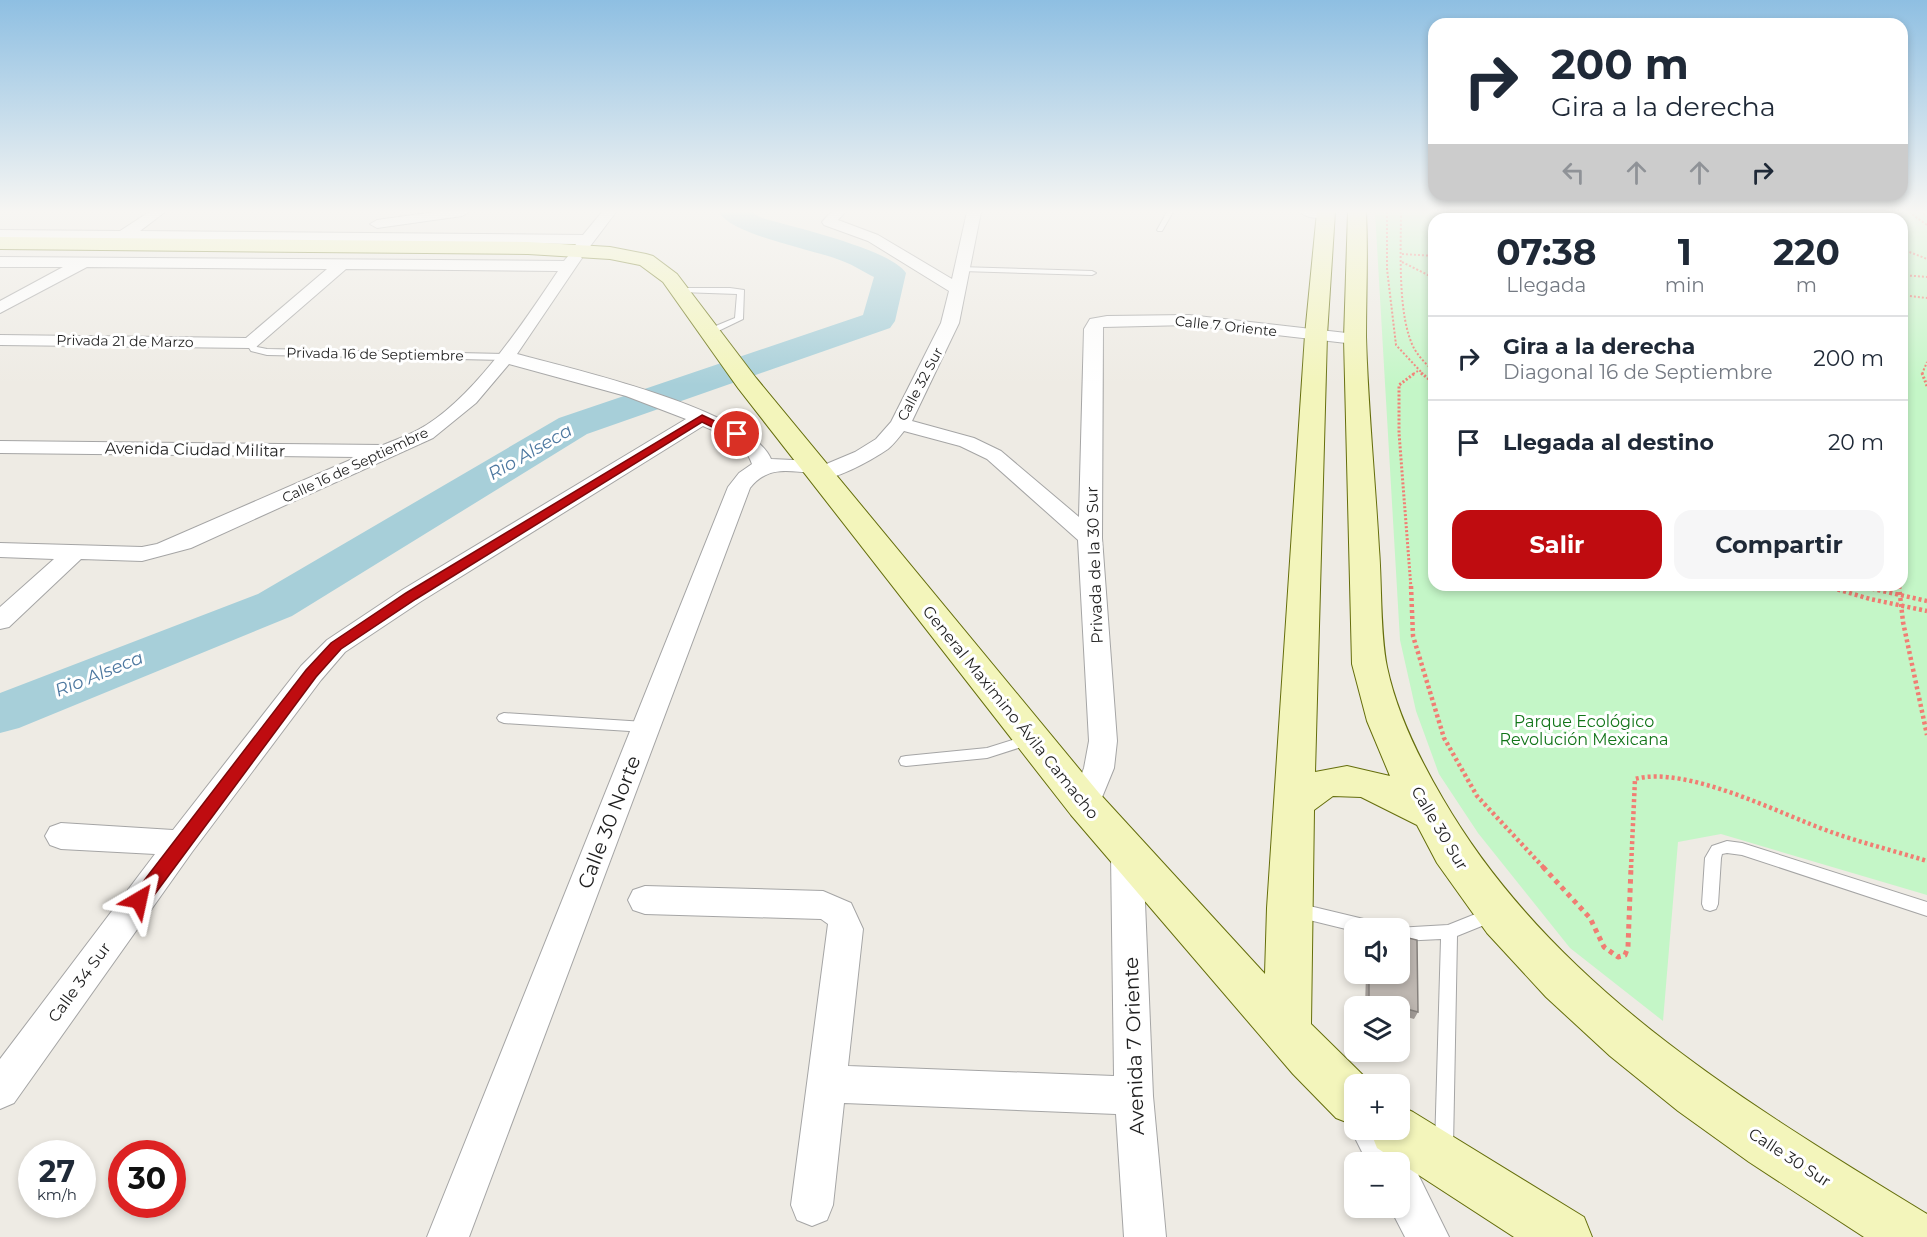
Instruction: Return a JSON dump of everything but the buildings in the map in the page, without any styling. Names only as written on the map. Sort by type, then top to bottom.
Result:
[{"type":"main road","name":"General Maximino Ávila Camacho","points":[[661,270],[681,290],[747,383],[1085,804],[1310,1058],[1344,1091]]},
{"type":"main road","points":[[1287,1031],[1289,908],[1296,802],[1318,270]]},
{"type":"main road","name":"Calle 30 Sur","points":[[1357,270],[1355,339],[1369,664],[1376,697],[1389,733],[1427,813],[1464,870],[1496,912],[1554,975],[1643,1053],[1875,1221],[1914,1237]]},
{"type":"main road","points":[[1296,802],[1317,786],[1330,782],[1359,782],[1389,791],[1427,813]]},
{"type":"main road","points":[[1401,1140],[1422,1172],[1564,1237]]},
{"type":"street","points":[[4,303],[71,270]]},
{"type":"street","points":[[250,343],[335,270]]},
{"type":"street","name":"Calle 16 de Septiembre","points":[[0,550],[142,554],[162,550],[183,543],[390,451],[446,421],[461,407],[505,357],[566,270]]},
{"type":"street","points":[[924,270],[957,290]]},
{"type":"street","name":"Calle 32 Sur","points":[[818,471],[869,452],[883,442],[900,424],[946,335],[962,270]]},
{"type":"street","name":"Calle 7 Oriente","points":[[1096,323],[1189,320],[1355,339]]},
{"type":"street","name":"Privada de la 30 Sur","points":[[1085,804],[1099,768],[1103,741],[1090,538],[1093,329],[1096,323]]},
{"type":"street","name":"Privada 21 de Marzo","points":[[0,340],[250,343]]},
{"type":"street","points":[[505,357],[631,390],[693,414],[737,434],[759,453],[763,465],[786,464],[818,471]]},
{"type":"street","name":"Calle 34 Sur","points":[[0,1090],[181,843],[311,673],[336,646],[693,414]]},
{"type":"street","points":[[900,424],[967,442],[988,452],[1090,538]]},
{"type":"street","points":[[737,434],[761,434],[781,425]]},
{"type":"street","name":"Avenida Ciudad Militar","points":[[0,447],[390,451]]},
{"type":"street","name":"Calle 30 Norte","points":[[448,1237],[739,487],[748,474],[763,465]]},
{"type":"street","points":[[0,621],[75,552]]},
{"type":"street","points":[[62,836],[181,843]]},
{"type":"street","name":"Avenida 7 Oriente","points":[[1127,854],[1134,1096],[1145,1237]]},
{"type":"street","points":[[645,900],[824,905],[836,909],[844,918],[846,929],[812,1205]]},
{"type":"street","points":[[827,1084],[1134,1096]]},
{"type":"street","points":[[1422,1172],[1428,1237]]},
{"type":"lane","points":[[986,270],[1092,273]]},
{"type":"lane","points":[[681,290],[741,292],[739,319],[709,332]]},
{"type":"lane","name":"Privada 16 de Septiembre","points":[[250,343],[254,349],[267,352],[505,357]]},
{"type":"lane","points":[[504,718],[645,727]]},
{"type":"lane","points":[[906,761],[987,753],[1033,739]]},
{"type":"lane","points":[[1710,904],[1713,858],[1717,850],[1728,847],[1742,849],[1927,909]]},
{"type":"lane","points":[[1289,908],[1344,921]]},
{"type":"lane","points":[[1410,934],[1449,932],[1496,912]]},
{"type":"lane","points":[[1422,1172],[1449,932]]},
{"type":"path","points":[[1387,270],[1396,345],[1418,371],[1428,378]]},
{"type":"path","points":[[1402,270],[1406,317],[1413,346],[1428,364]]},
{"type":"path","points":[[1908,276],[1927,276]]},
{"type":"path","points":[[1908,296],[1927,298]]},
{"type":"path","points":[[1927,362],[1922,368],[1921,375],[1927,386]]},
{"type":"path","points":[[1418,371],[1399,385],[1399,433],[1413,636],[1428,692],[1444,738],[1477,796],[1590,918],[1609,953],[1618,957],[1625,955],[1628,947],[1635,778],[1640,775],[1655,774],[1743,796],[1830,832],[1927,861]]},
{"type":"path","points":[[1843,591],[1927,611]]},
{"type":"path","points":[[1882,591],[1927,601]]},
{"type":"path","points":[[1900,591],[1903,622],[1927,735]]},
{"type":"green space","name":"Parque Ecológico Revolución Mexicana","points":[[1378,270],[1428,270],[1428,591],[1908,591],[1908,270],[1927,270],[1927,895],[1721,834],[1678,842],[1663,1021],[1570,948],[1478,833],[1439,774],[1416,711],[1400,640]]},
{"type":"waterway","name":"Rio Alseca","points":[[0,714],[275,605],[573,426],[878,321],[891,273],[884,270]]},
{"type":"route","points":[[139,900],[311,673],[336,646],[411,596],[702,418],[737,434]]}]
